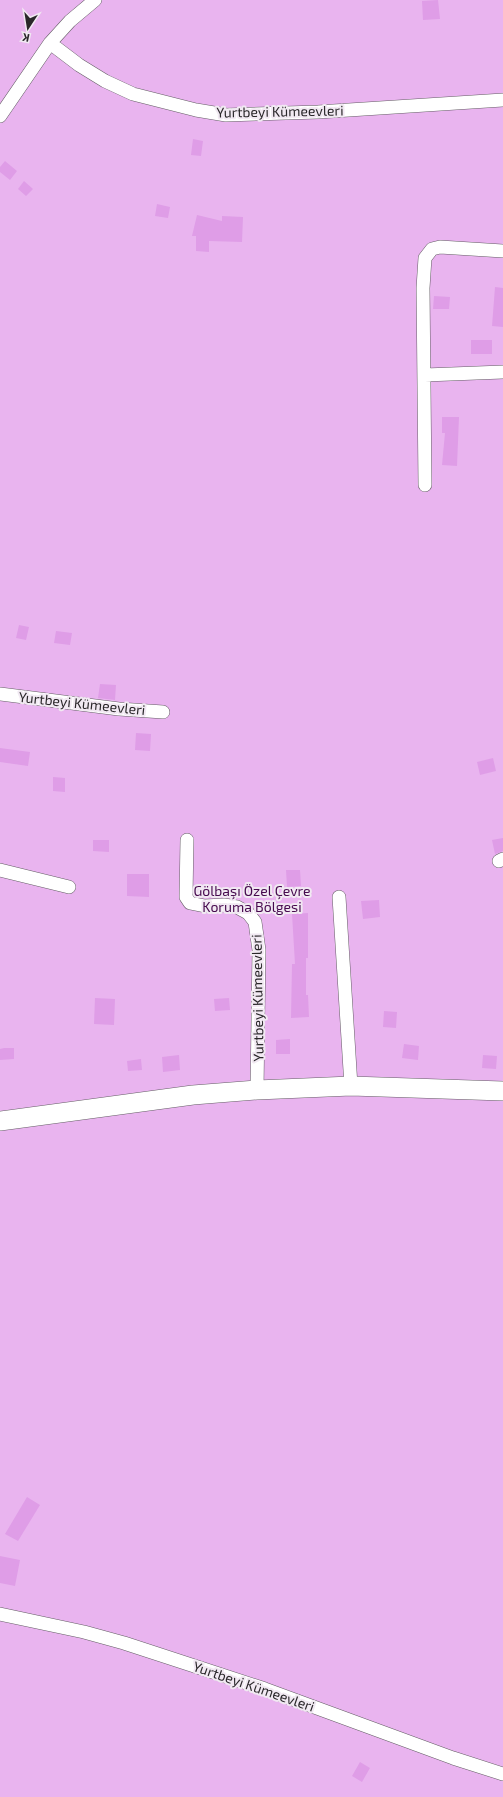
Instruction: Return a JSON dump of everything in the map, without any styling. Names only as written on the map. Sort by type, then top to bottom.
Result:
[{"type":"street","points":[[0,116],[50,43],[70,21],[95,0]]},
{"type":"street","name":"Yurtbeyi Kümeevleri","points":[[50,43],[79,65],[105,81],[133,94],[196,110],[226,115],[318,112],[503,100]]},
{"type":"street","points":[[426,485],[423,288],[425,258],[432,249],[440,247],[503,251]]},
{"type":"street","points":[[425,375],[503,372]]},
{"type":"street","name":"Yurtbeyi Kümeevleri","points":[[0,694],[119,709],[163,712]]},
{"type":"street","name":"Yurtbeyi Kümeevleri","points":[[187,840],[186,897],[190,903],[198,906],[224,905],[237,908],[248,913],[255,922],[259,950],[257,1090]]},
{"type":"street","points":[[0,870],[69,887]]},
{"type":"street","points":[[339,897],[351,1086]]},
{"type":"street","points":[[0,1121],[192,1095],[257,1090],[351,1086],[503,1091]]},
{"type":"street","name":"Yurtbeyi Kümeevleri","points":[[0,1614],[84,1632],[131,1645],[265,1689],[453,1758],[503,1774]]},
{"type":"green space","name":"Gölbaşı Özel Çevre Koruma Bölgesi","points":[[0,0],[503,0],[503,1797],[0,1797]]},
{"type":"building","points":[[438,0],[440,19],[423,20],[422,1]]},
{"type":"building","points":[[193,139],[203,141],[201,156],[191,155]]},
{"type":"building","points":[[5,161],[17,171],[10,180],[0,172],[0,167]]},
{"type":"building","points":[[24,181],[33,189],[26,196],[18,189]]},
{"type":"building","points":[[157,204],[170,207],[168,218],[155,216]]},
{"type":"building","points":[[197,215],[222,221],[222,216],[243,217],[242,242],[209,241],[209,252],[196,251],[196,236],[192,236]]},
{"type":"building","points":[[495,287],[503,288],[503,327],[492,326]]},
{"type":"building","points":[[434,296],[450,297],[449,309],[433,309]]},
{"type":"building","points":[[471,340],[492,340],[492,354],[471,354]]},
{"type":"building","points":[[442,417],[459,417],[457,466],[442,465],[445,433],[442,433]]},
{"type":"building","points":[[19,625],[29,627],[26,640],[16,638]]},
{"type":"building","points":[[56,631],[72,633],[70,645],[54,643]]},
{"type":"building","points":[[100,684],[116,685],[115,700],[98,698]]},
{"type":"building","points":[[136,733],[151,734],[150,751],[135,750]]},
{"type":"building","points":[[0,748],[30,752],[28,766],[0,762]]},
{"type":"building","points":[[493,758],[496,771],[480,775],[477,762]]},
{"type":"building","points":[[53,777],[65,778],[65,792],[53,791]]},
{"type":"building","points":[[503,838],[503,851],[495,854],[492,840]]},
{"type":"building","points":[[93,840],[109,840],[109,852],[93,851]]},
{"type":"building","points":[[286,870],[300,870],[301,886],[287,887]]},
{"type":"building","points":[[127,874],[149,874],[149,897],[127,896]]},
{"type":"building","points":[[379,900],[380,917],[363,919],[361,901]]},
{"type":"building","points":[[308,913],[306,995],[308,995],[309,1017],[291,1018],[292,964],[295,964],[292,914]]},
{"type":"building","points":[[95,998],[115,999],[114,1025],[94,1024]]},
{"type":"building","points":[[229,998],[230,1010],[215,1011],[214,999]]},
{"type":"building","points":[[384,1011],[397,1012],[396,1028],[383,1027]]},
{"type":"building","points":[[290,1039],[290,1054],[276,1054],[276,1040]]},
{"type":"building","points":[[404,1044],[419,1046],[418,1060],[402,1058]]},
{"type":"building","points":[[14,1048],[14,1059],[0,1060],[0,1049]]},
{"type":"building","points":[[179,1055],[180,1070],[163,1072],[162,1057]]},
{"type":"building","points":[[483,1055],[497,1056],[496,1069],[482,1068]]},
{"type":"building","points":[[141,1059],[142,1070],[128,1071],[127,1061]]},
{"type":"building","points":[[27,1497],[40,1505],[18,1541],[5,1534]]},
{"type":"building","points":[[0,1556],[20,1560],[15,1586],[0,1583]]},
{"type":"building","points":[[360,1762],[370,1768],[362,1782],[352,1776]]}]
